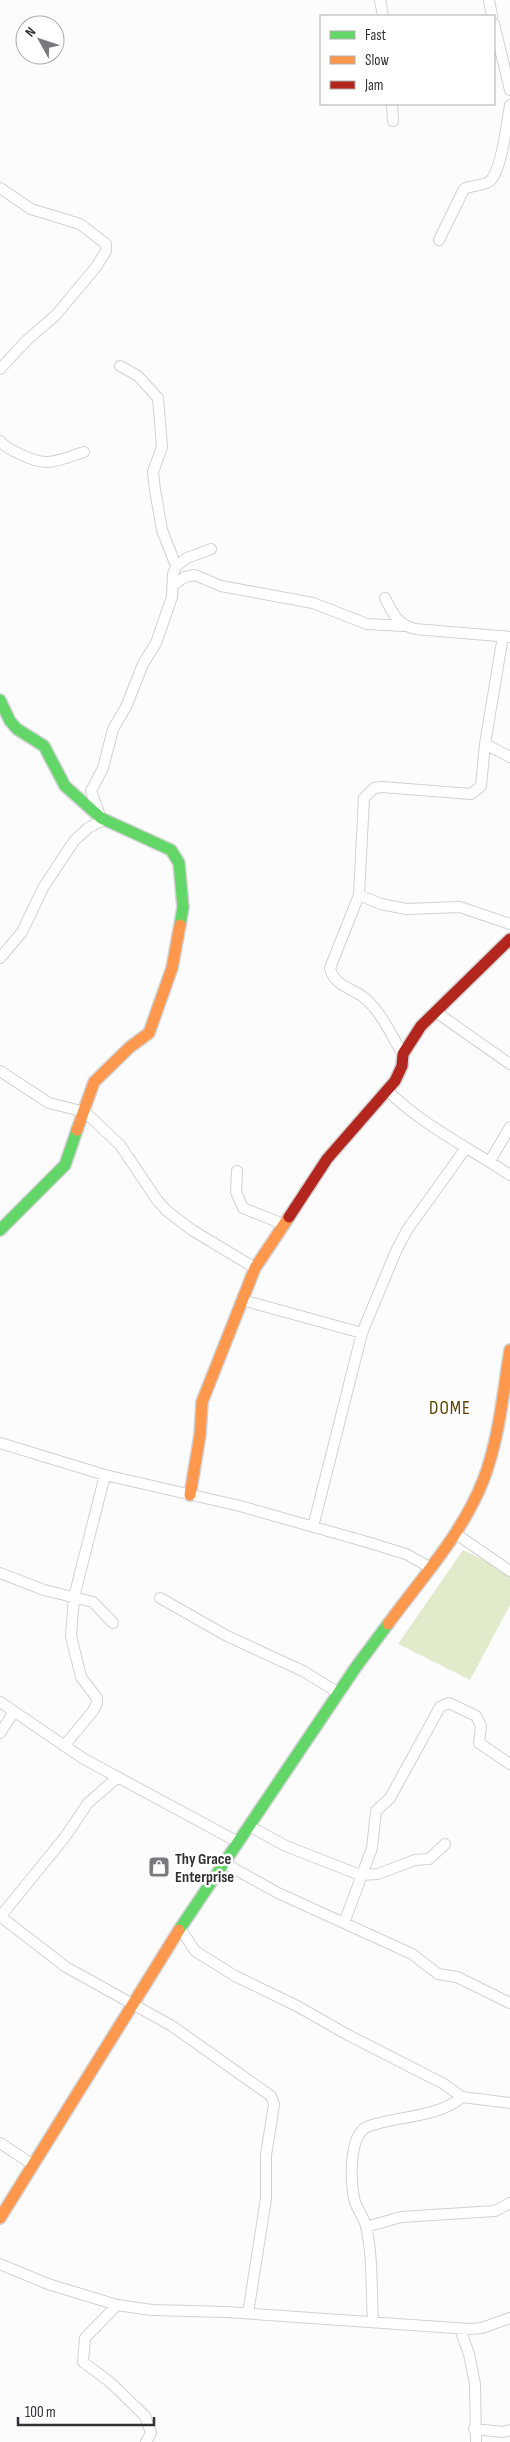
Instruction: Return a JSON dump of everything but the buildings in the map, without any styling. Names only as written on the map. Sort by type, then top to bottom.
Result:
[{"type":"street","points":[[380,0],[382,15]]},
{"type":"street","points":[[489,0],[492,15]]},
{"type":"street","points":[[495,28],[510,90]]},
{"type":"street","points":[[392,105],[393,120]]},
{"type":"street","points":[[439,240],[464,189],[489,182],[492,179],[501,157],[510,105]]},
{"type":"street","points":[[0,189],[31,209],[80,224],[106,244],[106,251],[96,267],[56,315],[27,340],[0,369]]},
{"type":"street","points":[[120,366],[138,376],[158,398],[162,447],[153,472],[162,530],[176,566]]},
{"type":"street","points":[[0,441],[15,452],[41,463],[53,462],[84,452]]},
{"type":"street","points":[[102,819],[91,792],[102,768],[113,729],[126,707],[143,664],[156,643],[172,597],[173,574],[176,566],[186,558],[211,549]]},
{"type":"street","points":[[173,585],[185,578],[195,576],[221,586],[313,603],[367,624],[506,637],[485,744],[481,786],[471,794],[382,787],[374,788],[364,798],[359,895],[333,959],[331,974],[335,979],[362,996],[376,1009],[403,1054]]},
{"type":"street","points":[[385,598],[394,618],[404,626]]},
{"type":"street","points":[[0,700],[16,729],[44,746],[65,786],[91,806],[102,819],[171,850],[178,863],[183,907],[172,968],[152,1029],[146,1036],[130,1047],[94,1082],[65,1165],[0,1230]]},
{"type":"street","points":[[485,744],[510,757]]},
{"type":"street","points":[[0,958],[22,932],[43,888],[74,841],[88,828],[102,819]]},
{"type":"street","points":[[359,895],[380,904],[406,909],[460,907],[510,924]]},
{"type":"street","points":[[190,1495],[200,1435],[202,1402],[255,1268],[282,1224],[327,1159],[395,1081],[402,1066],[403,1054],[421,1026],[498,953],[510,939]]},
{"type":"street","points":[[436,1012],[510,1064]]},
{"type":"street","points":[[0,1071],[49,1103],[85,1112],[120,1146],[152,1194],[168,1210],[192,1230],[255,1268]]},
{"type":"street","points":[[386,1090],[404,1108],[510,1175]]},
{"type":"street","points":[[490,1161],[510,1127]]},
{"type":"street","points":[[313,1527],[328,1460],[362,1333],[396,1251],[407,1230],[466,1148]]},
{"type":"street","points":[[237,1171],[236,1192],[243,1208],[282,1224]]},
{"type":"street","points":[[242,1300],[362,1333]]},
{"type":"street","points":[[0,2218],[180,1928],[339,1693],[456,1534],[471,1509],[488,1466],[497,1433],[510,1350]]},
{"type":"street","points":[[0,1443],[105,1476],[190,1495],[313,1527],[406,1554],[431,1568]]},
{"type":"street","points":[[64,1746],[94,1711],[97,1703],[97,1698],[81,1677],[71,1641],[74,1597],[105,1476]]},
{"type":"street","points":[[456,1534],[510,1571]]},
{"type":"street","points":[[0,1573],[44,1590],[74,1597],[98,1606],[114,1624]]},
{"type":"street","points":[[160,1598],[227,1636],[303,1671],[339,1693]]},
{"type":"street","points":[[0,1702],[64,1746],[238,1842]]},
{"type":"street","points":[[344,1923],[374,1839],[376,1811],[390,1798],[440,1707],[449,1703],[476,1716],[481,1726],[479,1743],[510,1764]]},
{"type":"street","points":[[0,1733],[14,1712]]},
{"type":"street","points":[[118,1777],[88,1803],[66,1837],[0,1917],[66,1967],[87,1981],[132,2003],[216,2056],[273,2099],[274,2108],[266,2155],[266,2199],[248,2313]]},
{"type":"street","points":[[249,1826],[286,1846],[360,1875],[378,1874],[415,1860],[429,1859],[445,1844]]},
{"type":"street","points":[[224,1863],[278,1893],[412,1954],[438,1974],[456,1977],[510,2003]]},
{"type":"street","points":[[180,1928],[195,1951],[235,1976],[297,2006],[348,2035],[444,2084],[462,2097],[510,2103]]},
{"type":"street","points":[[373,2321],[366,2227],[356,2205],[353,2183],[353,2150],[356,2138],[363,2128],[389,2119],[448,2107],[462,2097]]},
{"type":"street","points":[[0,2142],[32,2164]]},
{"type":"street","points":[[366,2227],[401,2218],[495,2211],[510,2203]]},
{"type":"street","points":[[0,2264],[48,2284],[117,2306],[152,2310],[248,2313],[460,2329],[482,2328],[510,2318]]},
{"type":"street","points":[[117,2306],[88,2333],[82,2357],[85,2365],[110,2382],[145,2416],[151,2433],[146,2442]]},
{"type":"street","points":[[460,2329],[469,2354],[475,2384],[474,2429],[476,2442]]},
{"type":"street","points":[[474,2429],[504,2432],[510,2430]]},
{"type":"green space","points":[[463,1550],[510,1573],[510,1605],[470,1680],[398,1644]]},
{"type":"traffic: fast","points":[[0,700],[10,721],[17,729],[44,746],[65,786],[101,818],[171,850],[179,863],[183,907],[180,925]]},
{"type":"traffic: fast","points":[[0,1230],[65,1165],[77,1130]]},
{"type":"traffic: fast","points":[[179,1930],[356,1667],[388,1624]]},
{"type":"traffic: slow","points":[[77,1130],[94,1082],[130,1047],[149,1033],[172,968],[180,925]]},
{"type":"traffic: slow","points":[[190,1495],[200,1435],[202,1402],[255,1268],[289,1217]]},
{"type":"traffic: slow","points":[[388,1624],[452,1538],[474,1501],[483,1481],[497,1433],[510,1350]]},
{"type":"traffic: slow","points":[[0,2218],[179,1930]]},
{"type":"traffic: jam","points":[[289,1217],[327,1159],[395,1081],[402,1066],[403,1054],[421,1026],[510,939]]},
{"type":"place","name":"Thy Grace Enterprise","points":[[159,1867]]},
{"type":"district","name":"DOME","points":[[450,1407]]}]
